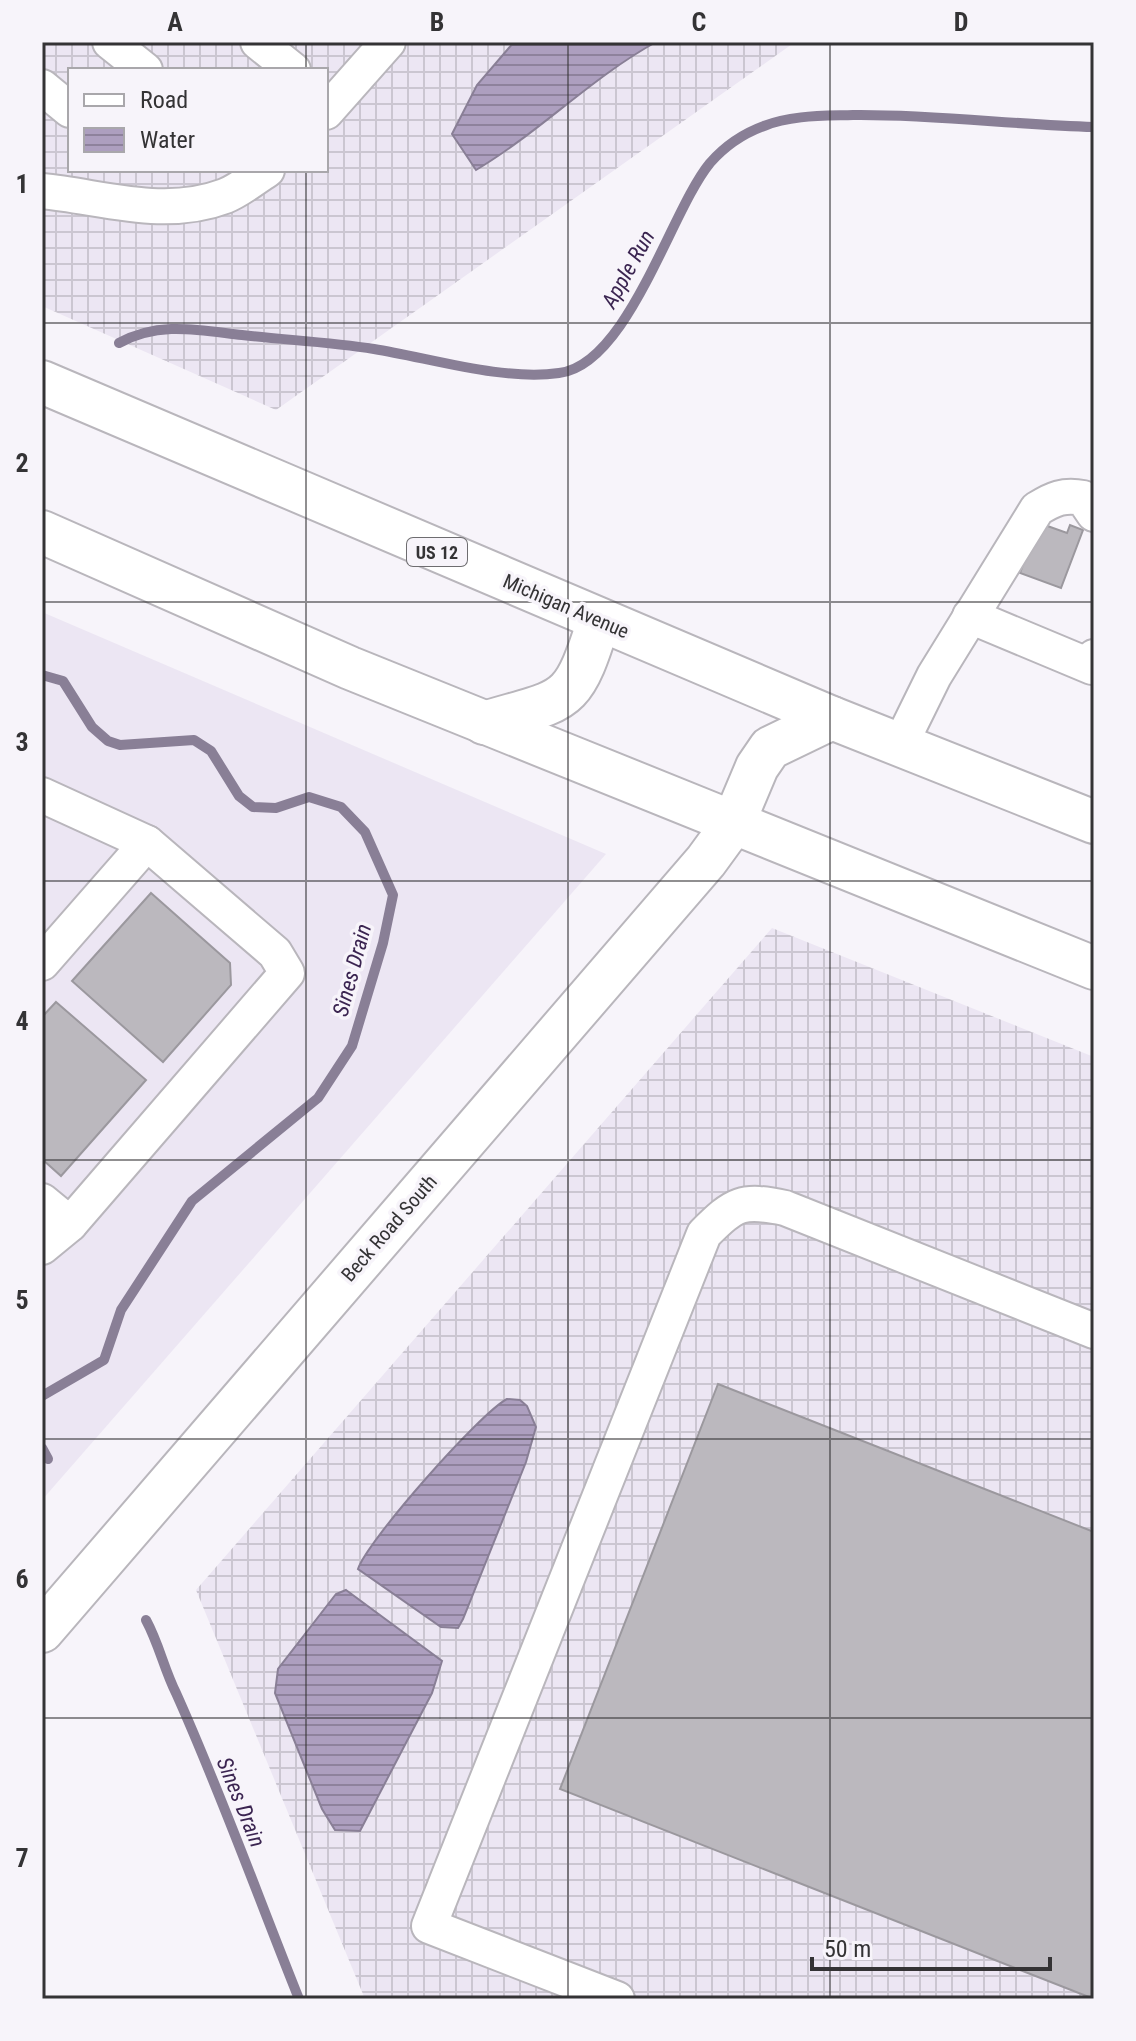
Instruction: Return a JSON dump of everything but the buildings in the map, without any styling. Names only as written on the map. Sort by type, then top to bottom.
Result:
[{"type":"main road","name":"Michigan Avenue","points":[[42,382],[832,718],[1094,822]]},
{"type":"main road","points":[[42,532],[350,668],[1094,968]]},
{"type":"main road","points":[[484,723],[555,701],[570,692],[586,663],[599,620]]},
{"type":"main road","name":"Beck Road South","points":[[42,1631],[688,883],[733,824],[757,767],[770,748],[832,718]]},
{"type":"lane","points":[[110,42],[142,68]]},
{"type":"lane","points":[[258,42],[290,68]]},
{"type":"lane","points":[[329,103],[388,42]]},
{"type":"lane","points":[[42,87],[68,108]]},
{"type":"lane","points":[[42,191],[109,203],[174,207],[226,196],[264,172]]},
{"type":"lane","points":[[900,745],[934,676],[1037,509],[1069,495],[1083,498],[1094,514]]},
{"type":"lane","points":[[970,616],[1093,662]]},
{"type":"lane","points":[[42,1247],[70,1224],[287,973],[275,953],[147,843],[47,806]]},
{"type":"lane","points":[[42,963],[147,843]]},
{"type":"lane","points":[[42,1201],[70,1224]]},
{"type":"lane","points":[[617,1999],[429,1926],[704,1234],[727,1211],[749,1201],[785,1208],[1094,1331]]},
{"type":"shaded area","points":[[42,42],[795,42],[276,410],[42,306]]},
{"type":"shaded area","points":[[42,612],[606,854],[42,1500]]},
{"type":"shaded area","points":[[772,928],[1094,1057],[1094,1999],[365,1999],[196,1590]]},
{"type":"water","points":[[514,42],[656,42],[632,56],[476,170],[452,134],[477,85]]},
{"type":"water","points":[[507,1399],[520,1400],[527,1406],[536,1427],[526,1462],[463,1619],[458,1628],[441,1627],[358,1569],[381,1533],[426,1479],[493,1409]]},
{"type":"water","points":[[346,1590],[442,1661],[432,1693],[360,1831],[335,1830],[322,1809],[275,1693],[278,1669],[336,1594]]},
{"type":"waterway","name":"Apple Run","points":[[119,343],[164,329],[194,330],[357,347],[514,374],[559,373],[584,364],[606,343],[646,283],[695,185],[710,163],[734,141],[756,129],[796,118],[853,115],[1094,127]]},
{"type":"waterway","name":"Sines Drain","points":[[42,675],[63,681],[92,727],[108,741],[120,745],[194,740],[211,751],[239,796],[253,807],[276,808],[309,797],[341,807],[365,832],[393,895],[383,943],[352,1046],[318,1098],[192,1201],[121,1310],[104,1360],[42,1396]]},
{"type":"waterway","name":"Sines Drain","points":[[42,1448],[48,1459]]},
{"type":"waterway","name":"Sines Drain","points":[[146,1620],[299,1999]]}]
